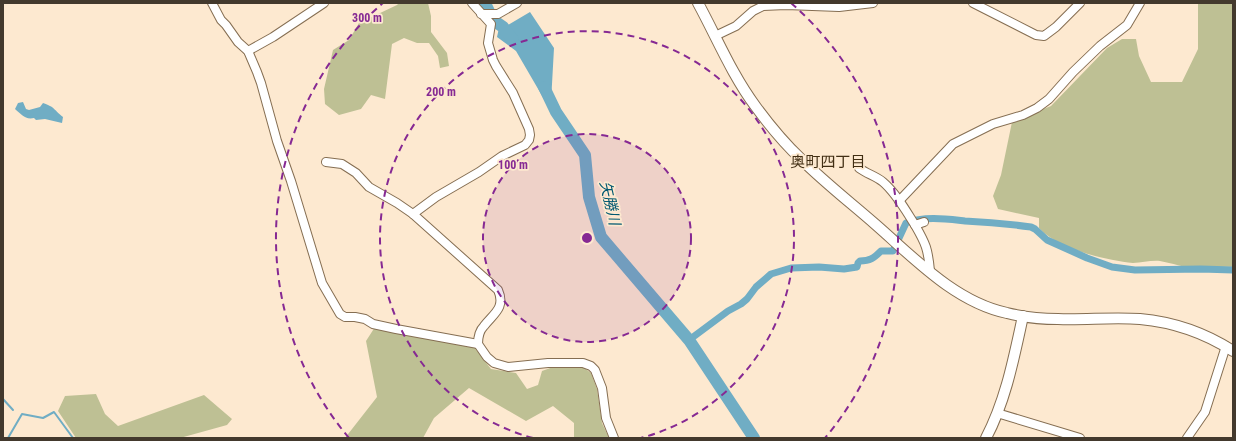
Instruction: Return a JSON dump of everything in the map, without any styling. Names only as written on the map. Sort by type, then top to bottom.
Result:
[{"type":"street","points":[[212,3],[221,20],[238,42],[248,51],[262,83],[277,142],[291,181],[322,283],[340,314],[345,317],[365,319],[373,324],[478,344]]},
{"type":"street","points":[[248,51],[274,37],[324,3]]},
{"type":"street","points":[[413,214],[436,197],[479,172],[502,156],[525,145],[529,140],[529,129],[513,93],[493,60],[488,43],[491,24],[472,3]]},
{"type":"street","points":[[481,14],[498,14],[517,3]]},
{"type":"street","points":[[698,3],[716,36],[729,66],[755,106],[776,132],[802,160],[930,271],[958,292],[983,305],[1006,313],[1023,316],[1056,319],[1125,319],[1161,322],[1179,326],[1198,333],[1230,348],[1205,412],[1187,438]]},
{"type":"street","points":[[716,36],[736,26],[753,11],[763,6],[786,5],[839,7],[873,3]]},
{"type":"street","points":[[973,3],[1036,35],[1044,36],[1080,3]]},
{"type":"street","points":[[899,201],[953,144],[994,124],[1023,115],[1049,99],[1073,72],[1100,46],[1127,25],[1140,3]]},
{"type":"street","points":[[326,162],[342,164],[356,173],[369,186],[398,203],[413,214],[498,290],[501,296],[499,309],[483,326],[478,338],[478,344],[494,363],[508,367],[548,362],[583,363],[591,366],[595,370],[602,388],[606,418],[614,438]]},
{"type":"street","points":[[859,168],[865,173],[875,176],[884,183],[899,201],[924,241],[928,253],[930,271]]},
{"type":"street","points":[[915,225],[924,222]]},
{"type":"street","points":[[986,438],[997,413],[1007,383],[1023,316]]},
{"type":"street","points":[[997,413],[1080,438]]},
{"type":"green space","points":[[399,3],[428,3],[431,16],[431,32],[447,53],[449,66],[440,68],[438,56],[429,43],[417,43],[404,38],[392,44],[385,99],[371,95],[361,109],[339,115],[325,104],[324,89],[333,50],[349,40],[359,23]]},
{"type":"green space","points":[[1198,3],[1233,3],[1233,267],[1192,268],[1160,261],[1133,263],[1096,256],[1070,248],[1047,235],[1039,228],[1039,218],[998,209],[993,196],[1001,175],[1012,122],[1051,106],[1107,48],[1122,39],[1136,39],[1139,56],[1151,82],[1182,82],[1198,49]]},
{"type":"green space","points":[[375,327],[474,347],[491,369],[516,373],[527,389],[538,385],[542,371],[553,367],[583,367],[591,373],[597,389],[602,423],[609,438],[574,438],[574,423],[553,406],[526,421],[469,388],[434,418],[423,438],[345,438],[377,397],[366,341]]},
{"type":"green space","points":[[96,394],[105,414],[118,426],[204,395],[232,419],[227,425],[180,438],[76,438],[58,411],[65,396]]},
{"type":"water","points":[[530,12],[554,48],[551,102],[548,106],[516,51],[497,37],[499,28],[508,25]]},
{"type":"water","points":[[23,102],[26,109],[29,110],[40,107],[43,103],[50,106],[63,117],[62,123],[45,119],[36,120],[34,118],[21,115],[15,109],[18,103]]},
{"type":"waterway","name":"矢勝川","points":[[485,3],[493,20],[503,27],[513,40]]},
{"type":"waterway","name":"矢勝川","points":[[544,87],[556,112],[585,155],[589,197],[601,237],[689,340],[754,438]]},
{"type":"waterway","points":[[689,340],[728,311],[741,304],[756,287],[771,274],[791,268],[819,267],[844,269],[857,267],[860,261],[872,259],[881,251],[893,251],[906,223],[921,219],[943,219],[1031,227],[1047,240],[1087,258],[1112,267],[1135,270],[1233,270]]},
{"type":"waterway","points":[[3,399],[13,410]]},
{"type":"waterway","points":[[8,438],[22,414],[43,418],[54,412],[73,438]]},
{"type":"district","name":"奥町四丁目","points":[[828,162]]}]
